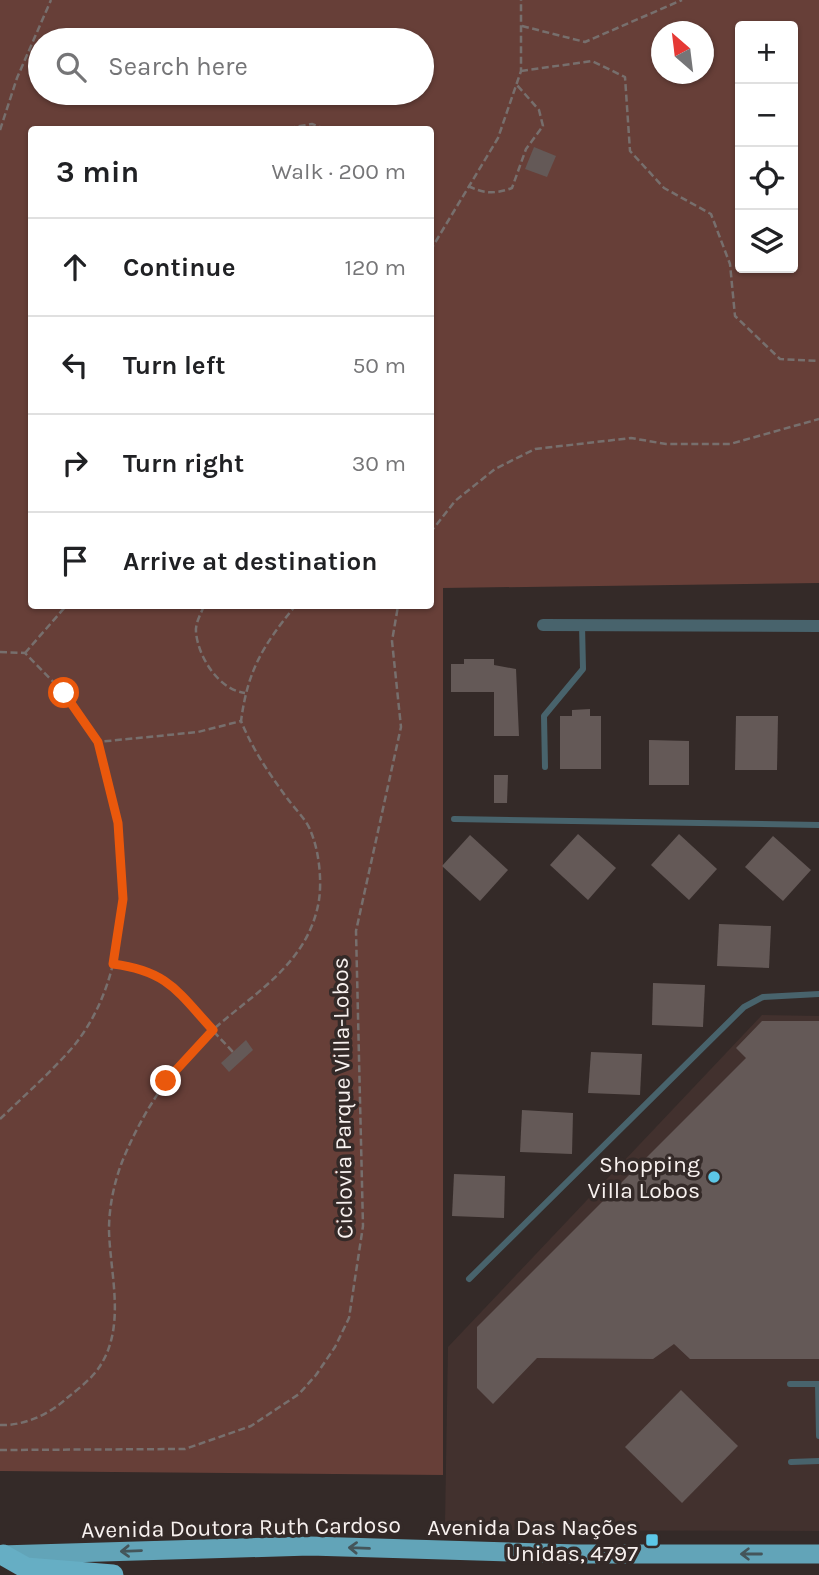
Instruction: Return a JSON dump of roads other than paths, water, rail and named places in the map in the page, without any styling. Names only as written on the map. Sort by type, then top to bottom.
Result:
[{"type":"highway","name":"Avenida Doutora Ruth Cardoso","points":[[2,1555],[310,1546],[576,1554],[819,1554]]},
{"type":"highway","points":[[2,1555],[26,1568],[114,1575]]},
{"type":"street","points":[[543,625],[819,626]]},
{"type":"lane","points":[[545,767],[544,716],[583,669],[582,625]]},
{"type":"lane","points":[[454,819],[819,825]]},
{"type":"lane","points":[[468,1279],[744,1007],[763,998],[778,995],[819,993]]},
{"type":"lane","points":[[790,1384],[818,1384],[819,1436]]},
{"type":"lane","points":[[791,1462],[819,1461]]},
{"type":"place","name":"Shopping Villa Lobos","points":[[714,1177]]},
{"type":"place","name":"Avenida Das Nações Unidas, 4797","points":[[652,1540]]}]
